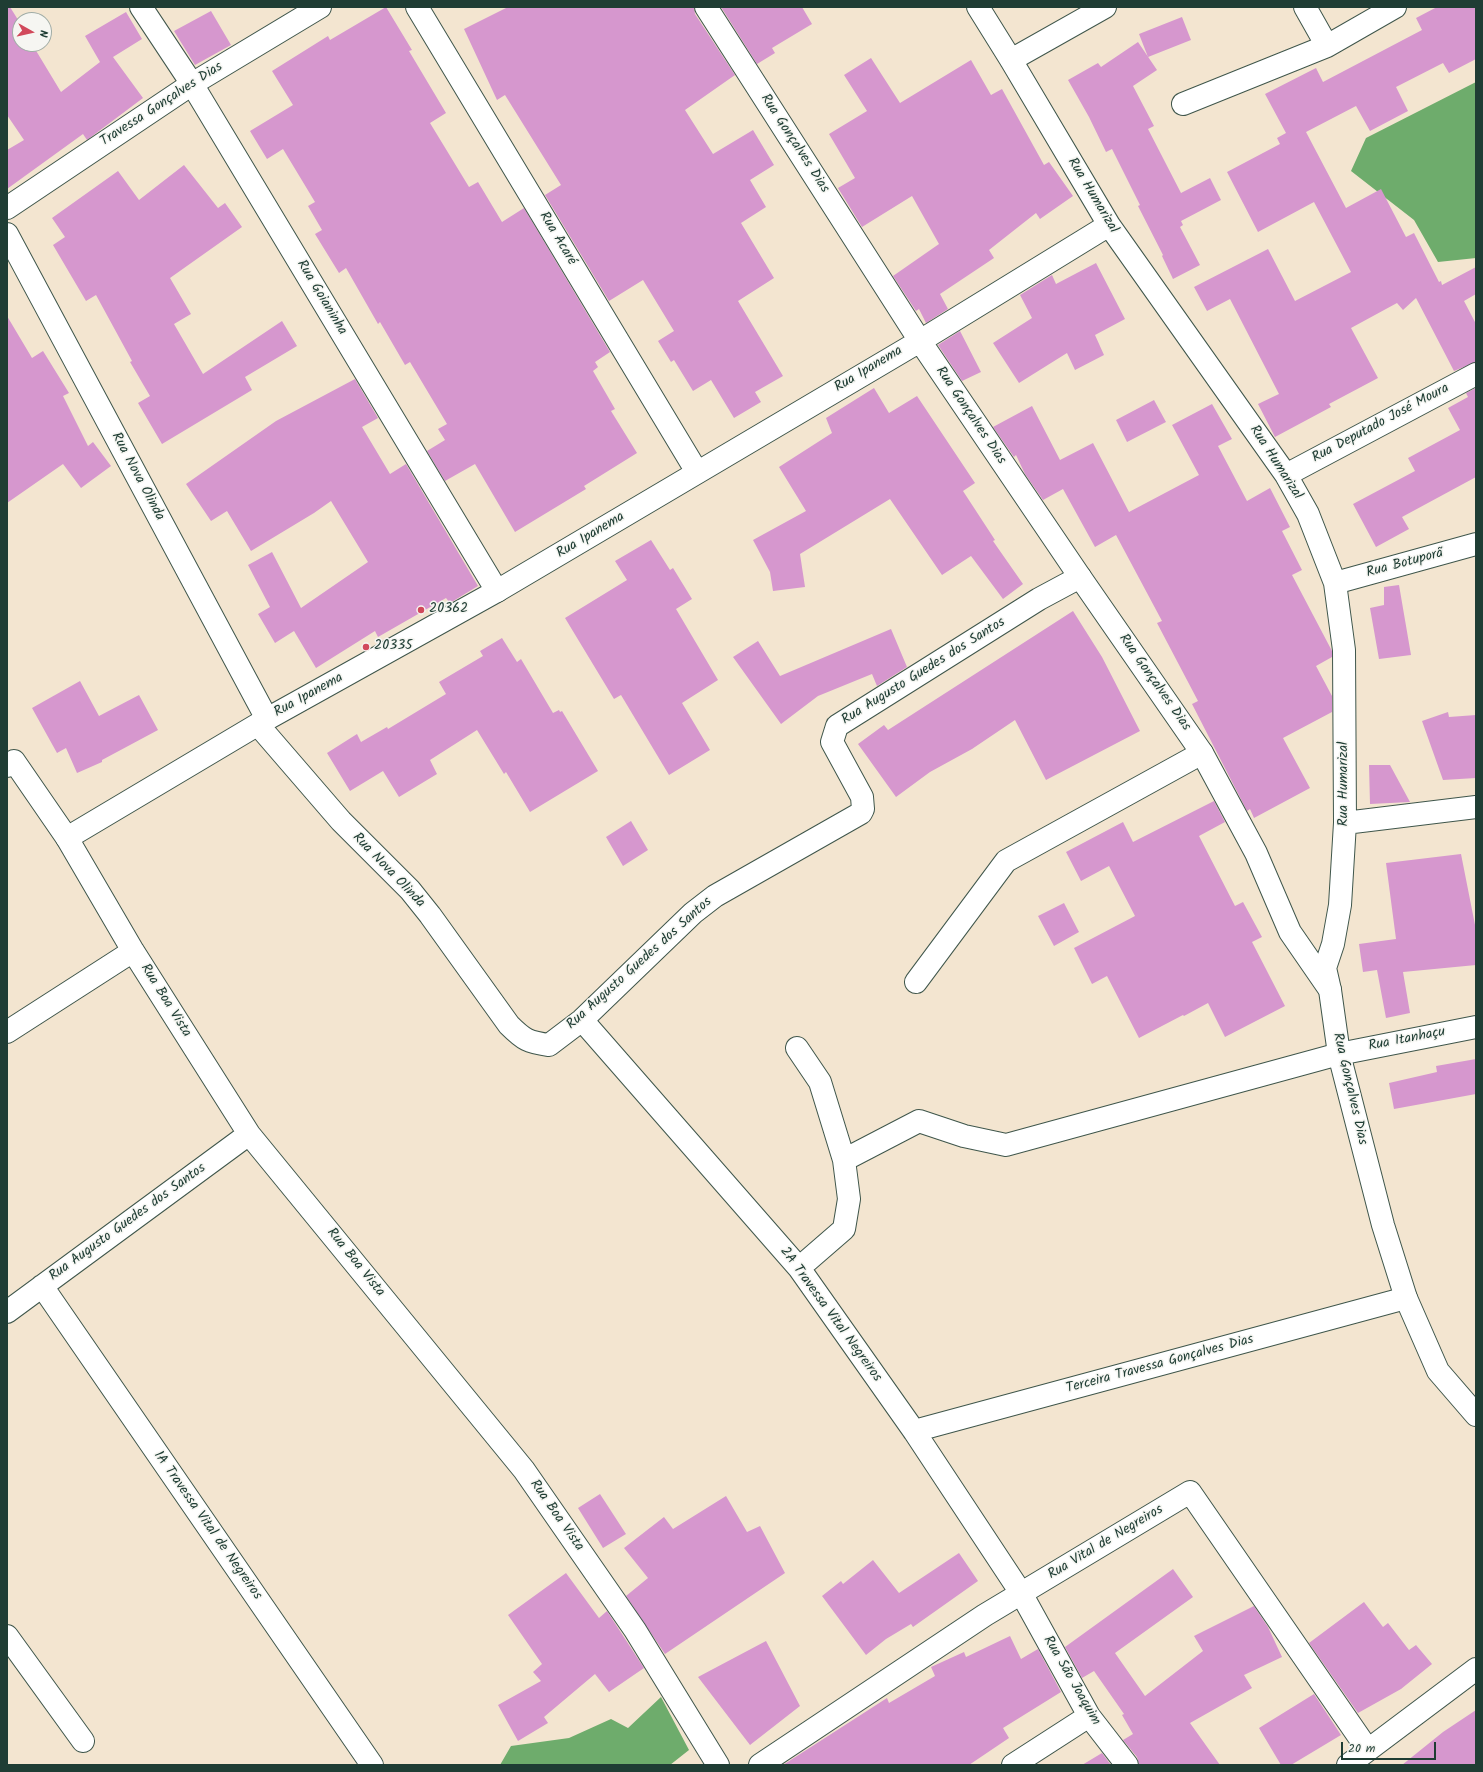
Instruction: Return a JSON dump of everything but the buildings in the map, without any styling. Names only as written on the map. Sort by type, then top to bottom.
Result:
[{"type":"street","name":"Rua Goianinha","points":[[141,7],[192,84],[497,591]]},
{"type":"street","name":"Travessa Gonçalves Dias","points":[[7,208],[192,84],[320,7]]},
{"type":"street","name":"Rua Acaré","points":[[417,7],[697,472]]},
{"type":"street","name":"Rua Gonçalves Dias","points":[[706,7],[920,341],[1080,578],[1202,753],[1256,853],[1290,932],[1330,990],[1339,1054],[1383,1225],[1406,1298],[1438,1371],[1476,1415]]},
{"type":"street","name":"Rua Humarizal","points":[[978,7],[1109,225],[1286,475],[1308,514],[1335,583],[1344,650],[1345,823],[1340,904],[1333,944],[1325,968],[1330,990]]},
{"type":"street","points":[[1011,60],[1105,7]]},
{"type":"street","points":[[1305,7],[1327,46]]},
{"type":"street","points":[[1183,104],[1327,46],[1395,7]]},
{"type":"street","name":"Rua Ipanema","points":[[67,838],[263,722],[497,591],[920,341],[1109,225]]},
{"type":"street","name":"Rua Nova Olinda","points":[[7,234],[263,722],[341,821],[410,890],[509,1025],[523,1038],[529,1041],[549,1045]]},
{"type":"street","name":"Rua Deputado José Moura","points":[[1286,475],[1476,374]]},
{"type":"street","name":"Rua Botuporã","points":[[1335,583],[1476,544]]},
{"type":"street","name":"Rua Augusto Guedes dos Santos","points":[[549,1045],[582,1020],[693,913],[715,896],[861,813],[863,809],[862,797],[832,742],[837,726],[1039,599],[1080,578]]},
{"type":"street","points":[[916,982],[1006,861],[1202,753]]},
{"type":"street","name":"Rua Boa Vista","points":[[9,759],[67,838],[133,951],[249,1134],[524,1470],[635,1630],[718,1765]]},
{"type":"street","points":[[1345,823],[1476,807]]},
{"type":"street","points":[[7,1032],[133,951]]},
{"type":"street","name":"2A Travessa Vital Negreiros","points":[[582,1020],[799,1268],[914,1431],[1021,1593]]},
{"type":"street","name":"Rua Itanhaçu","points":[[844,1160],[919,1122],[964,1136],[1006,1145],[1339,1054],[1476,1027]]},
{"type":"street","points":[[797,1048],[820,1082],[844,1160],[849,1199],[844,1229],[799,1268]]},
{"type":"street","name":"Rua Augusto Guedes dos Santos","points":[[7,1312],[249,1134]]},
{"type":"street","name":"1A Travessa Vital de Negreiros","points":[[42,1286],[372,1765]]},
{"type":"street","name":"Terceira Travessa Gonçalves Dias","points":[[914,1431],[1406,1298]]},
{"type":"street","name":"Rua Vital de Negreiros","points":[[760,1765],[985,1615],[1190,1492],[1368,1750]]},
{"type":"street","name":"Rua São Joaquim","points":[[1021,1593],[1089,1716],[1127,1765]]},
{"type":"street","points":[[7,1636],[83,1741]]},
{"type":"street","points":[[1348,1765],[1476,1669]]},
{"type":"street","points":[[1013,1765],[1089,1716]]},
{"type":"green space","points":[[1476,82],[1476,258],[1438,262],[1414,220],[1351,171],[1366,138]]},
{"type":"green space","points":[[661,1697],[689,1750],[670,1765],[500,1765],[511,1746],[569,1738],[611,1719],[628,1728]]},
{"type":"place","name":"20362","points":[[421,610]]},
{"type":"place","name":"20335","points":[[366,647]]}]
